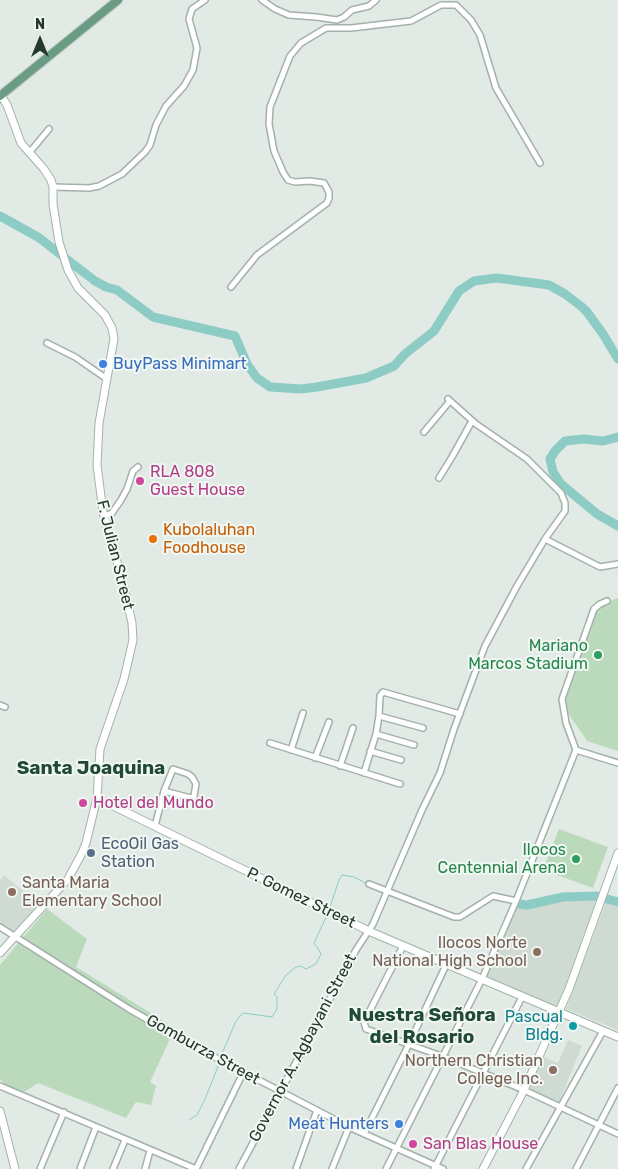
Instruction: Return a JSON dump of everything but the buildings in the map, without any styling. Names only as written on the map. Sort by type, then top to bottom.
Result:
[{"type":"main road","points":[[0,95],[118,0]]},
{"type":"main road","name":"F. Julian Street","points":[[0,95],[10,113],[21,143],[48,175],[53,188],[53,204],[59,242],[68,270],[78,288],[106,315],[112,328],[114,339],[100,423],[98,458],[100,496],[124,587],[132,623],[133,640],[124,680],[100,750],[97,798],[86,843],[74,870],[62,886],[0,953]]},
{"type":"main road","name":"P. Gomez Street","points":[[97,798],[369,932],[618,1037]]},
{"type":"main road","points":[[483,1169],[524,1090],[569,989],[603,898],[615,873],[618,853]]},
{"type":"main road","points":[[0,1111],[16,1169]]},
{"type":"street","points":[[53,188],[89,188],[99,186],[122,174],[145,152],[150,145],[156,125],[166,106],[184,86],[193,70],[197,48],[188,18],[192,10],[205,0]]},
{"type":"street","points":[[262,0],[275,9],[289,15],[337,20],[352,10],[369,6],[376,0]]},
{"type":"street","points":[[231,287],[257,255],[327,203],[329,198],[329,192],[324,183],[288,180],[274,151],[269,124],[270,107],[290,56],[301,43],[326,28],[351,28],[411,21],[445,2],[461,8],[480,35],[496,88],[540,163]]},
{"type":"street","points":[[326,28],[327,18]]},
{"type":"street","points":[[337,20],[339,28]]},
{"type":"street","points":[[29,152],[49,128]]},
{"type":"street","points":[[47,343],[75,357],[107,379]]},
{"type":"street","name":"Governor A. Agbayani Street","points":[[238,1169],[356,950],[369,932],[440,773],[487,641],[517,586],[564,514],[566,507],[564,497],[522,455],[472,421],[449,400],[424,432]]},
{"type":"street","points":[[439,478],[472,421]]},
{"type":"street","points":[[104,516],[112,513],[128,489],[133,471],[138,467]]},
{"type":"street","points":[[546,539],[600,567],[618,564]]},
{"type":"street","points":[[386,1169],[482,979],[516,901],[576,750],[566,723],[562,699],[594,609],[606,601]]},
{"type":"street","points":[[364,774],[376,734],[380,696],[383,692],[460,714]]},
{"type":"street","points":[[291,750],[303,713]]},
{"type":"street","points":[[379,716],[423,728]]},
{"type":"street","points":[[315,758],[329,722]]},
{"type":"street","points":[[340,766],[353,728]]},
{"type":"street","points":[[376,734],[414,745]]},
{"type":"street","points":[[270,743],[400,784]]},
{"type":"street","points":[[576,750],[618,763]]},
{"type":"street","points":[[370,751],[402,760]]},
{"type":"street","points":[[155,826],[164,791],[173,769],[188,774],[196,784],[194,796],[191,798],[164,791]]},
{"type":"street","points":[[369,884],[454,917],[460,917],[493,896],[516,901]]},
{"type":"street","name":"Gomburza Street","points":[[0,927],[129,1009],[243,1073],[349,1127],[443,1169]]},
{"type":"street","points":[[403,946],[364,1022],[366,1029],[444,1057],[524,1090],[618,1134]]},
{"type":"street","points":[[364,1134],[446,965]]},
{"type":"street","points":[[435,1167],[522,996]]},
{"type":"street","points":[[526,1169],[603,1031]]},
{"type":"street","points":[[0,1086],[196,1169],[243,1073]]},
{"type":"street","points":[[576,1169],[618,1088]]},
{"type":"street","points":[[296,1169],[317,1110]]},
{"type":"street","points":[[40,1169],[64,1112]]},
{"type":"street","points":[[80,1169],[96,1127]]},
{"type":"street","points":[[332,1169],[349,1127]]},
{"type":"street","points":[[113,1169],[125,1140]]},
{"type":"street","points":[[144,1169],[150,1151]]},
{"type":"shaded area","name":"Santa Maria Elementary School","points":[[4,875],[38,904],[16,932],[0,922],[0,880]]},
{"type":"shaded area","name":"Ilocos Norte National High School","points":[[581,897],[597,898],[558,1007],[484,979],[516,909]]},
{"type":"shaded area","points":[[606,902],[618,907],[618,1030],[566,1009]]},
{"type":"shaded area","name":"Northern Christian College Inc.","points":[[568,1040],[582,1046],[559,1102],[526,1088],[540,1055],[558,1063]]},
{"type":"green space","name":"Mariano Marcos Stadium","points":[[618,598],[618,751],[587,741],[566,710],[565,699],[567,687],[595,612],[604,603]]},
{"type":"green space","name":"Ilocos Centennial Arena","points":[[559,829],[608,847],[593,888],[543,870]]},
{"type":"green space","points":[[47,909],[87,939],[76,967],[175,1028],[150,1082],[156,1086],[151,1105],[136,1102],[126,1118],[38,1083],[24,1092],[8,1087],[0,1079],[0,965]]},
{"type":"waterway","points":[[0,216],[38,237],[95,281],[117,290],[153,317],[235,336],[247,364],[257,378],[270,387],[301,389],[317,387],[366,378],[394,366],[405,354],[434,331],[459,291],[474,281],[497,278],[549,285],[565,294],[587,312],[618,359]]},
{"type":"waterway","points":[[618,437],[603,441],[583,439],[565,441],[550,459],[553,472],[561,484],[597,514],[618,526]]},
{"type":"waterway","points":[[330,907],[342,875],[354,877],[367,884]]},
{"type":"waterway","points":[[519,904],[527,905],[563,897],[596,896],[618,902]]},
{"type":"waterway","points":[[221,1056],[236,1021],[241,1015],[244,1013],[272,1017],[277,1009],[277,997],[274,994],[286,975],[296,967],[301,966],[306,969],[316,964],[321,954],[314,943],[327,915]]},
{"type":"waterway","points":[[189,1120],[197,1115],[219,1064]]},
{"type":"place","name":"BuyPass Minimart","points":[[103,364]]},
{"type":"place","name":"RLA 808 Guest House","points":[[140,481]]},
{"type":"place","name":"Kubolaluhan Foodhouse","points":[[153,539]]},
{"type":"place","name":"Mariano Marcos Stadium","points":[[598,655]]},
{"type":"place","name":"Hotel del Mundo","points":[[83,803]]},
{"type":"place","name":"EcoOil Gas Station","points":[[91,853]]},
{"type":"place","name":"Ilocos Centennial Arena","points":[[576,859]]},
{"type":"place","name":"Santa Maria Elementary School","points":[[12,892]]},
{"type":"place","name":"Ilocos Norte National High School","points":[[537,952]]},
{"type":"place","name":"Pascual Bldg.","points":[[573,1026]]},
{"type":"place","name":"Northern Christian College Inc.","points":[[553,1070]]},
{"type":"place","name":"Meat Hunters","points":[[399,1124]]},
{"type":"place","name":"San Blas House","points":[[413,1144]]},
{"type":"district","name":"Santa Joaquina","points":[[91,769]]},
{"type":"district","name":"Nuestra Señora del Rosario","points":[[422,1027]]}]
